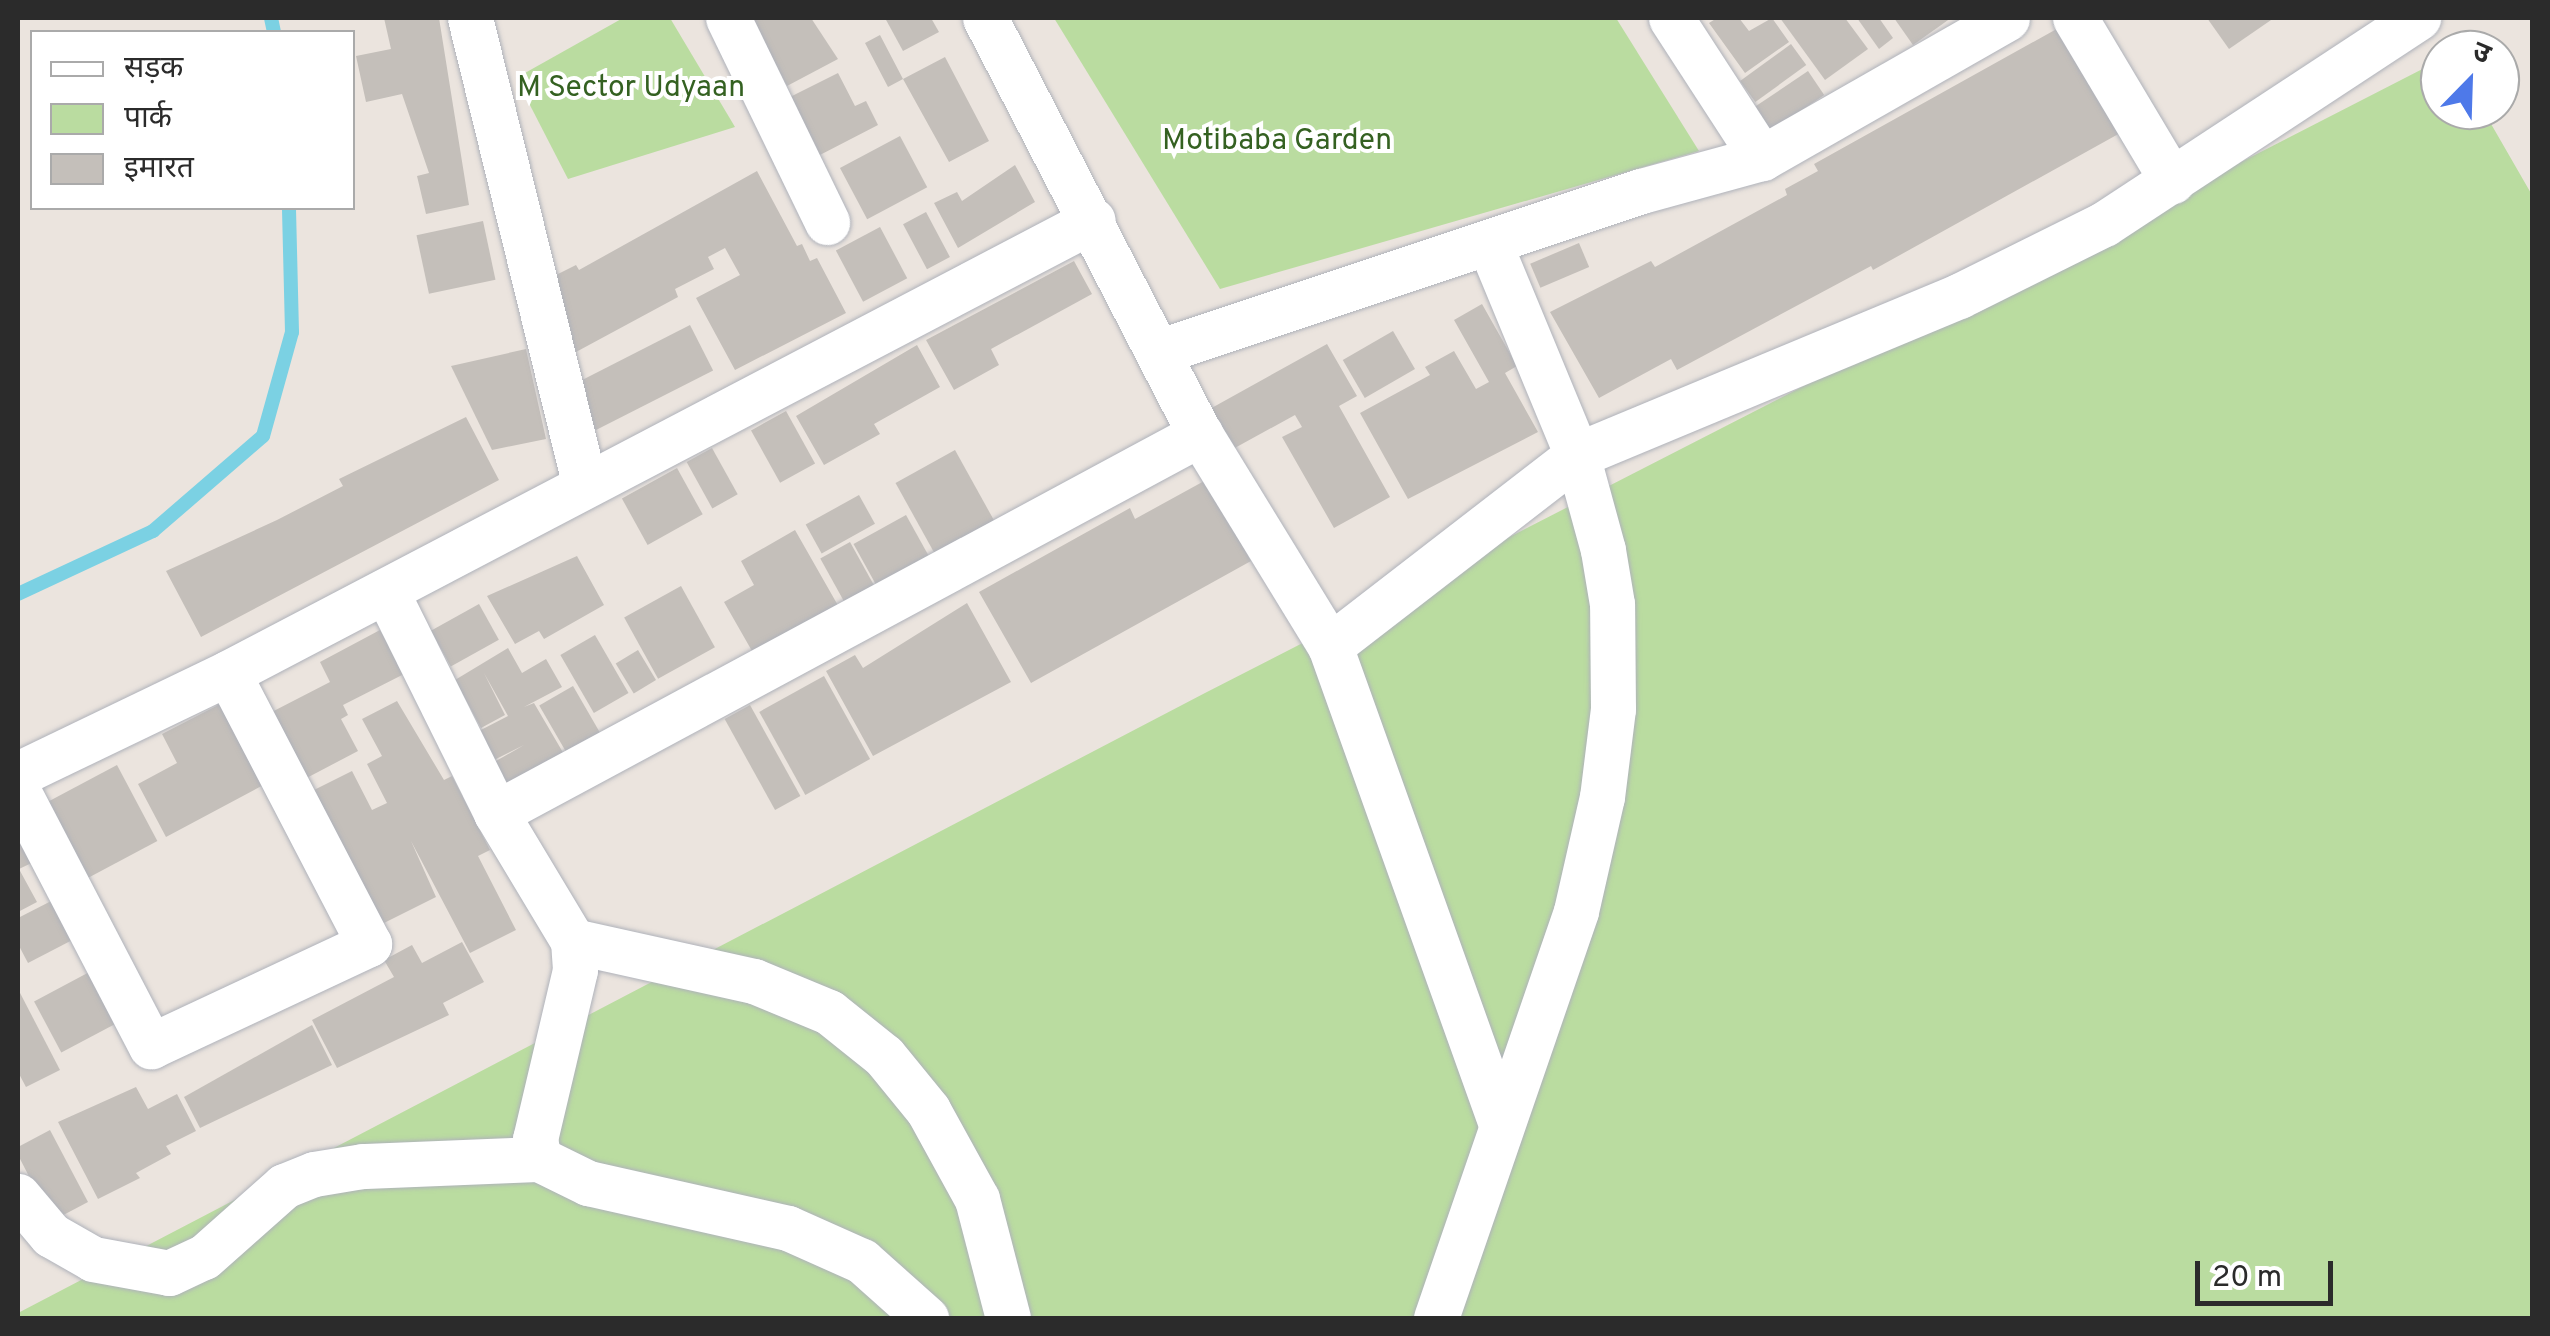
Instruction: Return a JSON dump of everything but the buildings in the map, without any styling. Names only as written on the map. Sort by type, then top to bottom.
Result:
[{"type":"street","points":[[728,18],[827,222]]},
{"type":"street","points":[[985,18],[1161,351],[1200,434],[1330,646],[1501,1124]]},
{"type":"street","points":[[1671,18],[1762,158]]},
{"type":"street","points":[[1161,351],[1762,158],[2007,18]]},
{"type":"street","points":[[2075,18],[2172,181]]},
{"type":"street","points":[[1330,646],[1577,455],[1959,296],[2104,224],[2418,18]]},
{"type":"street","points":[[480,22],[584,485]]},
{"type":"street","points":[[18,774],[228,673],[1093,220]]},
{"type":"street","points":[[1436,1318],[1576,911],[1610,726],[1612,604],[1577,455],[1488,243]]},
{"type":"street","points":[[496,812],[1200,434]]},
{"type":"street","points":[[386,591],[496,812],[573,942],[575,970],[535,1140],[538,1159]]},
{"type":"street","points":[[18,791],[151,1046],[369,944],[228,673]]},
{"type":"street","points":[[573,942],[754,981],[829,1012],[884,1056],[928,1110],[977,1199],[1008,1318]]},
{"type":"street","points":[[18,1196],[52,1235],[93,1259],[169,1273],[204,1257],[284,1186],[314,1174],[362,1166],[538,1159],[588,1182],[788,1228],[862,1260],[926,1318]]},
{"type":"green space","name":"M Sector Udyaan","points":[[623,18],[670,18],[735,127],[568,179],[516,78]]},
{"type":"green space","name":"Motibaba Garden","points":[[1054,18],[1616,18],[1699,151],[1220,289]]},
{"type":"green space","points":[[2420,70],[2420,130],[2495,130],[2532,195],[2532,1318],[18,1318],[18,1313],[1205,693]]},
{"type":"waterway","points":[[271,18],[274,30]]},
{"type":"waterway","points":[[18,594],[153,531],[263,436],[292,332],[289,210]]}]
